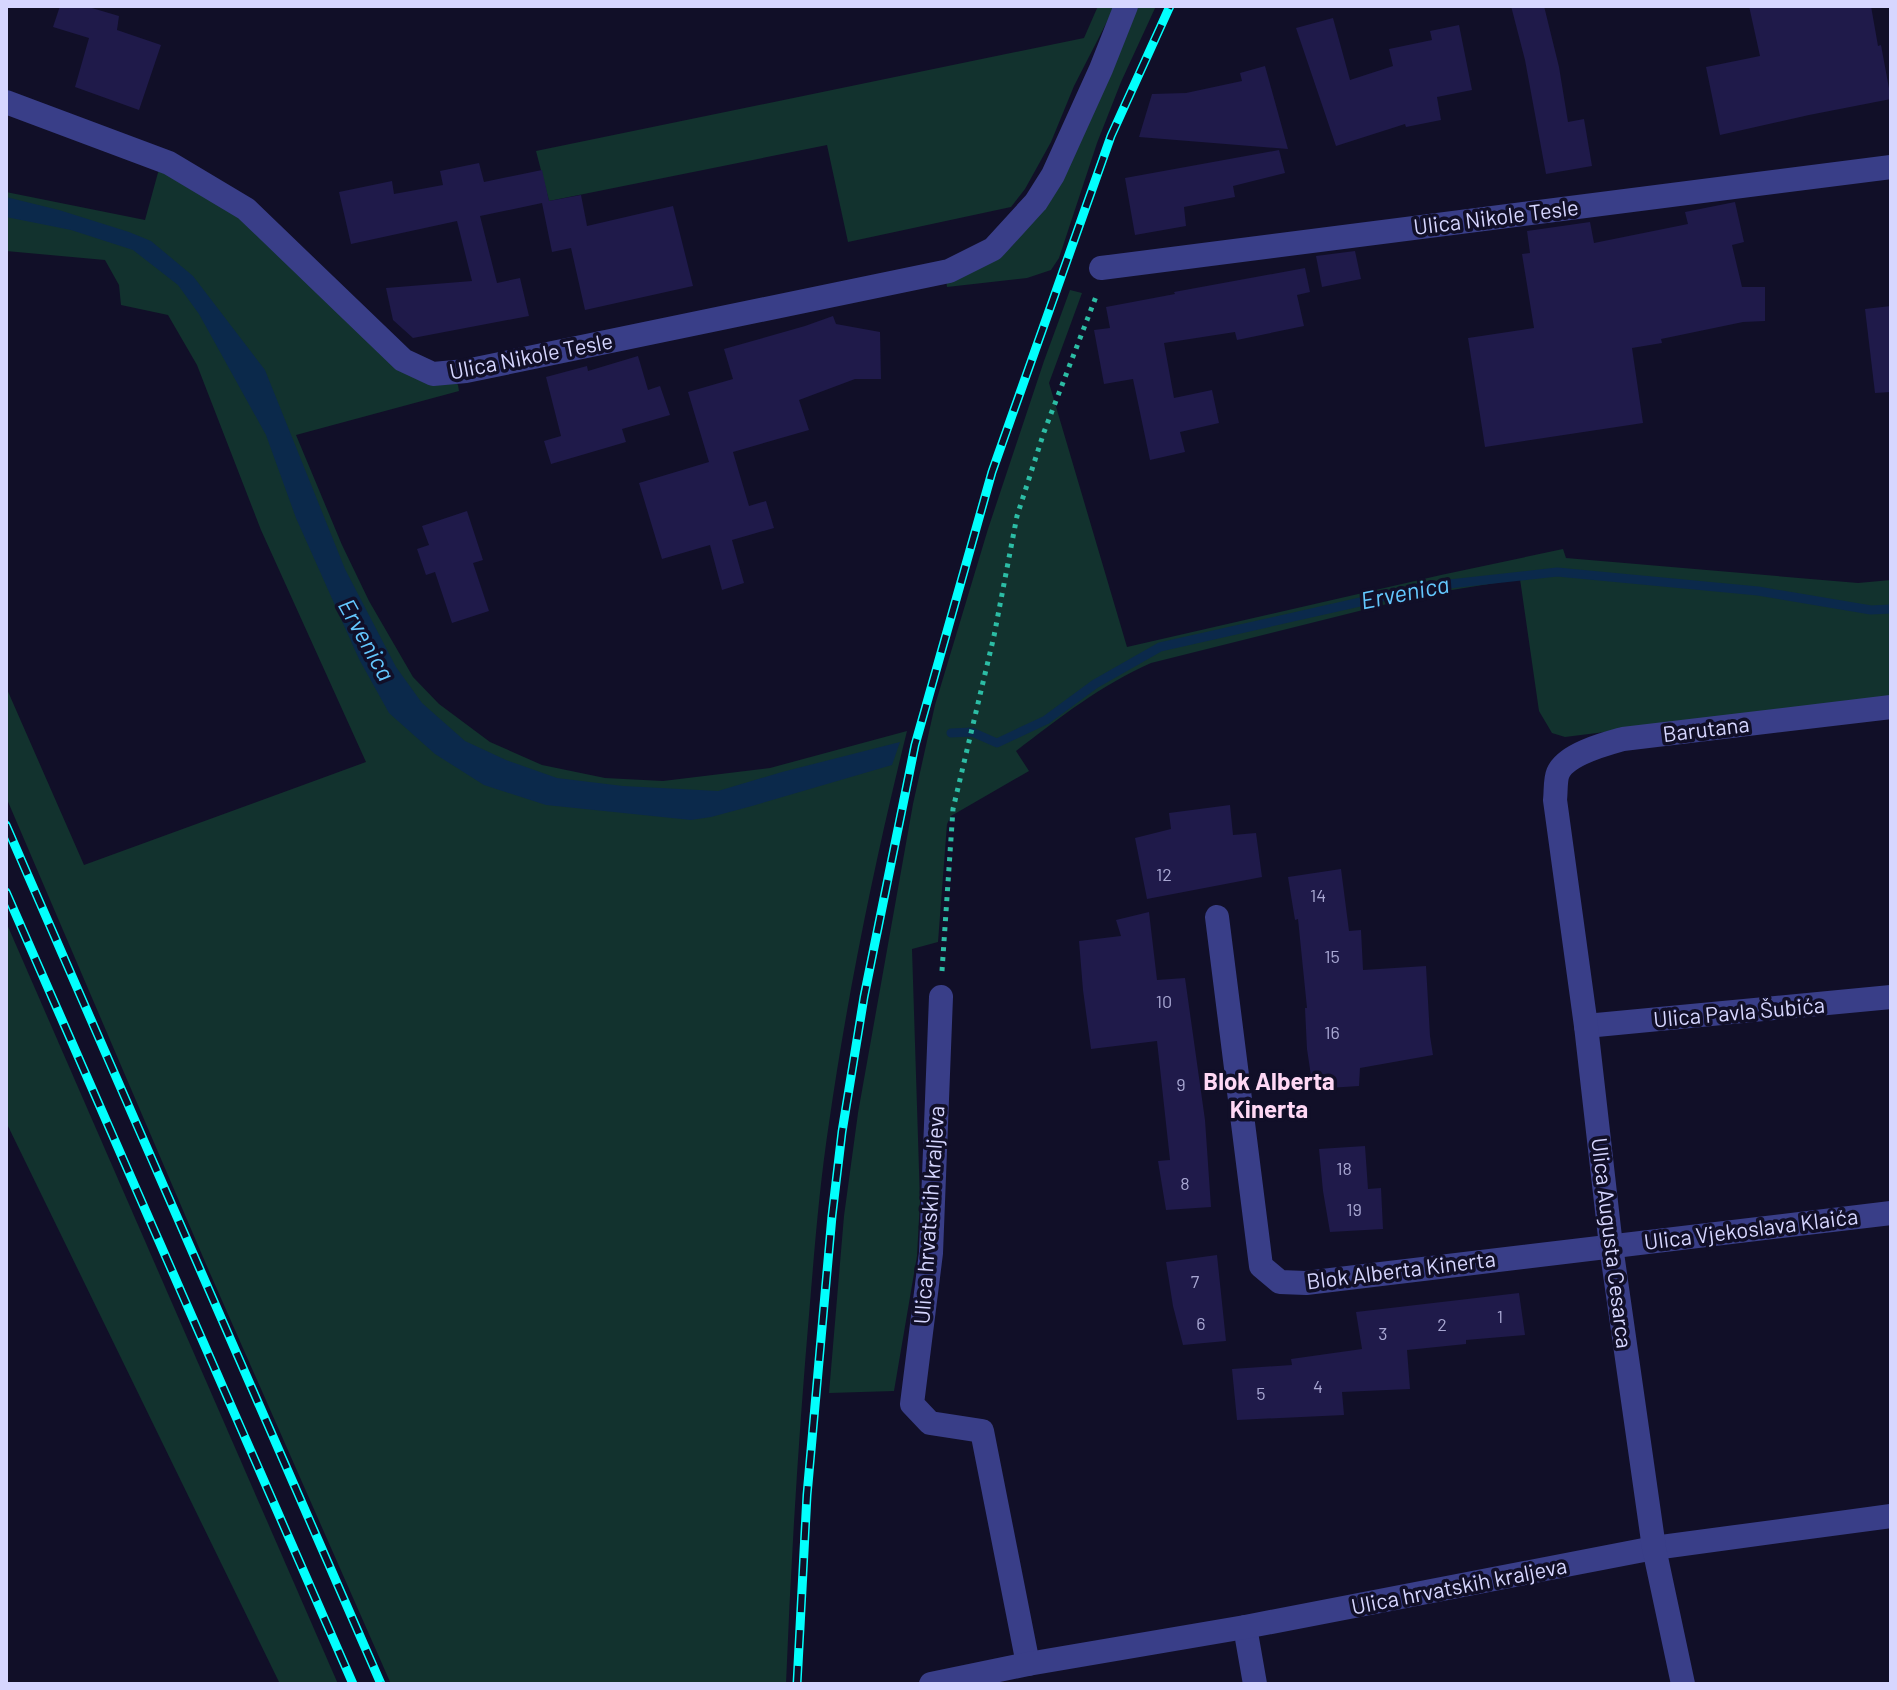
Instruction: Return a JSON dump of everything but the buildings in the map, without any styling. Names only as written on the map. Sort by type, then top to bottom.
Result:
[{"type":"street","name":"Ulica Nikole Tesle","points":[[6,102],[169,163],[246,209],[403,360],[433,374],[466,371],[949,271],[993,249],[1036,202],[1053,175],[1126,6]]},
{"type":"street","name":"Ulica Nikole Tesle","points":[[1104,268],[1891,167]]},
{"type":"street","name":"Barutana","points":[[1555,800],[1558,772],[1568,761],[1596,746],[1623,739],[1891,707]]},
{"type":"street","name":"Ulica Augusta Cesarca","points":[[1555,800],[1586,1026],[1611,1246],[1654,1548],[1683,1684]]},
{"type":"street","name":"Blok Alberta Kinerta","points":[[1217,917],[1261,1266],[1280,1282],[1306,1283],[1611,1246]]},
{"type":"street","name":"Ulica hrvatskih kraljeva","points":[[941,997],[931,1253],[912,1404],[930,1423],[982,1431],[1028,1664]]},
{"type":"street","name":"Ulica Pavla Šubića","points":[[1586,1026],[1891,997]]},
{"type":"street","name":"Ulica Vjekoslava Klaića","points":[[1611,1246],[1891,1213]]},
{"type":"street","name":"Ulica hrvatskih kraljeva","points":[[931,1684],[1654,1548],[1891,1516]]},
{"type":"street","points":[[1245,1627],[1255,1684]]},
{"type":"path","points":[[941,997],[953,809],[994,636],[1017,516],[1104,268]]},
{"type":"green space","points":[[1098,6],[1115,6],[1074,86],[1051,142],[1025,189],[1011,207],[848,242],[827,145],[549,201],[536,151],[1084,38]]},
{"type":"green space","points":[[1137,6],[1156,6],[1121,82],[1059,258],[1051,270],[1027,278],[947,287],[946,278],[984,265],[1011,247],[1030,224]]},
{"type":"green space","points":[[159,169],[232,211],[397,368],[453,379],[458,385],[459,391],[296,435],[369,601],[413,677],[439,704],[490,742],[542,765],[605,778],[663,781],[770,768],[907,731],[854,975],[823,1168],[799,1446],[786,1684],[391,1684],[209,1271],[6,797],[6,687],[84,865],[366,762],[261,530],[197,365],[168,315],[121,305],[119,285],[105,260],[6,251],[6,192],[145,220]]},
{"type":"green space","points":[[1070,290],[1082,293],[1049,383],[1127,647],[1563,549],[1566,558],[1858,583],[1891,580],[1891,696],[1565,737],[1552,733],[1539,711],[1520,579],[1427,594],[1151,663],[1064,714],[1016,751],[1029,771],[951,816],[947,824],[938,942],[912,949],[920,1201],[917,1256],[894,1391],[829,1393],[844,1216],[858,1113],[913,804],[935,705],[988,529]]},
{"type":"green space","points":[[6,922],[338,1684],[280,1684],[6,1122]]},
{"type":"water","points":[[6,197],[59,210],[151,241],[193,276],[265,370],[345,569],[396,667],[422,703],[465,741],[557,778],[623,786],[718,791],[900,742],[892,765],[752,806],[691,820],[546,805],[484,785],[435,754],[389,713],[359,659],[296,518],[266,435],[199,314],[178,285],[133,250],[71,230],[6,217]]},
{"type":"waterway","name":"Ervenica","points":[[951,733],[972,732],[997,743],[1046,720],[1095,684],[1160,647],[1431,586],[1557,572],[1758,591],[1871,610],[1891,609]]},
{"type":"railway","points":[[797,1684],[807,1495],[842,1132],[864,997],[915,745],[992,472],[1111,136],[1170,6]]},
{"type":"railway","points":[[6,825],[381,1684]]},
{"type":"railway","points":[[6,892],[353,1684]]},
{"type":"district","name":"Blok Alberta Kinerta","points":[[1269,1096]]}]
